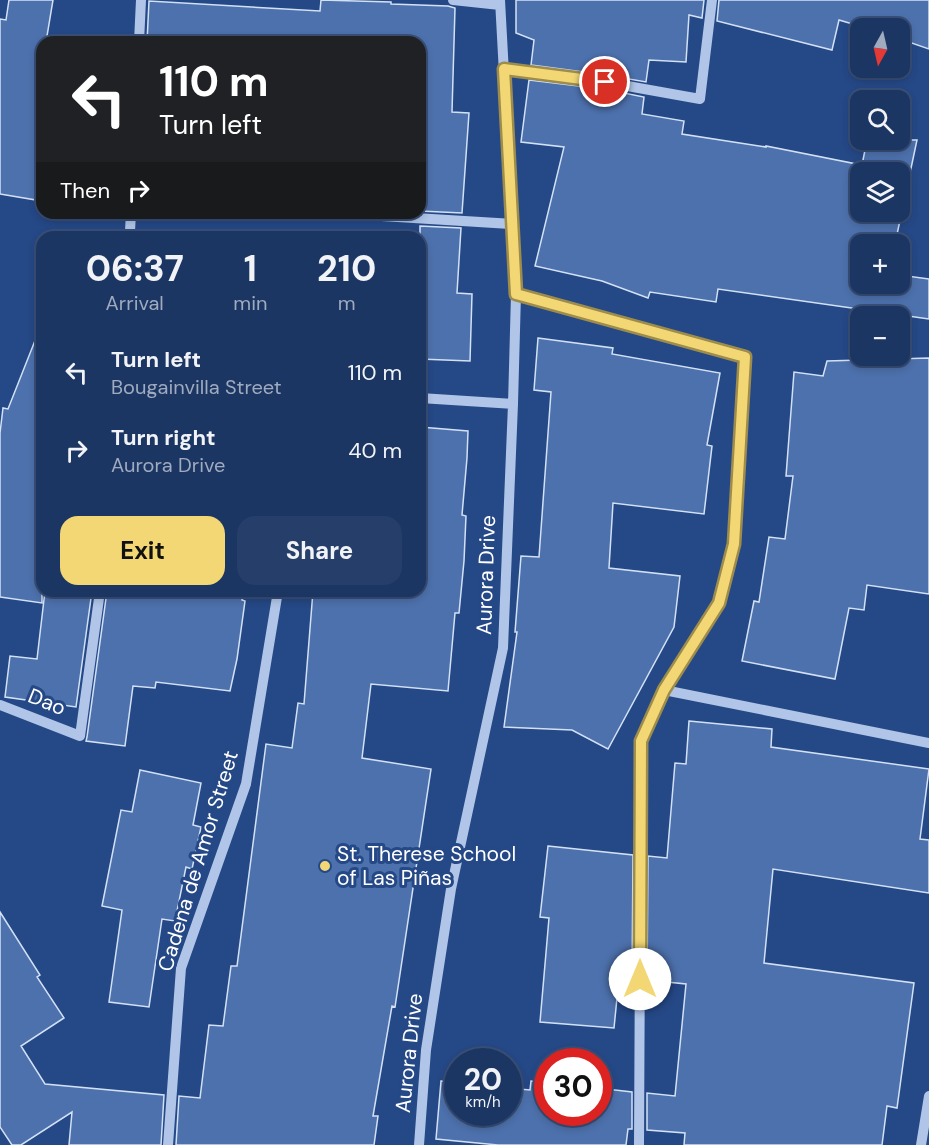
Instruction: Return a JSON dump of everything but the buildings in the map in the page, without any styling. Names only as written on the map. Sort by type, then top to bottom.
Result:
[{"type":"street","points":[[139,36],[141,0]]},
{"type":"street","points":[[453,0],[500,2]]},
{"type":"street","points":[[504,69],[605,82],[700,99],[712,0]]},
{"type":"street","name":"Aurora Drive","points":[[419,1145],[426,1050],[451,889],[503,648],[516,294],[500,2]]},
{"type":"street","points":[[130,231],[131,219]]},
{"type":"street","points":[[426,219],[512,224]]},
{"type":"street","points":[[516,294],[745,357],[734,544],[719,603],[664,690],[641,741],[639,1145]]},
{"type":"street","points":[[426,398],[513,404]]},
{"type":"street","name":"Dao","points":[[0,705],[80,736],[99,597]]},
{"type":"street","name":"Cadena de Amor Street","points":[[168,1145],[181,968],[246,784],[277,597]]},
{"type":"street","points":[[664,690],[929,743]]},
{"type":"street","points":[[921,1145],[929,1096]]},
{"type":"place","name":"St. Therese School of Las Piñas","points":[[325,866]]},
{"type":"route","points":[[605,82],[504,69],[516,294],[745,357],[734,544],[719,603],[664,690],[641,741],[640,979]]}]
